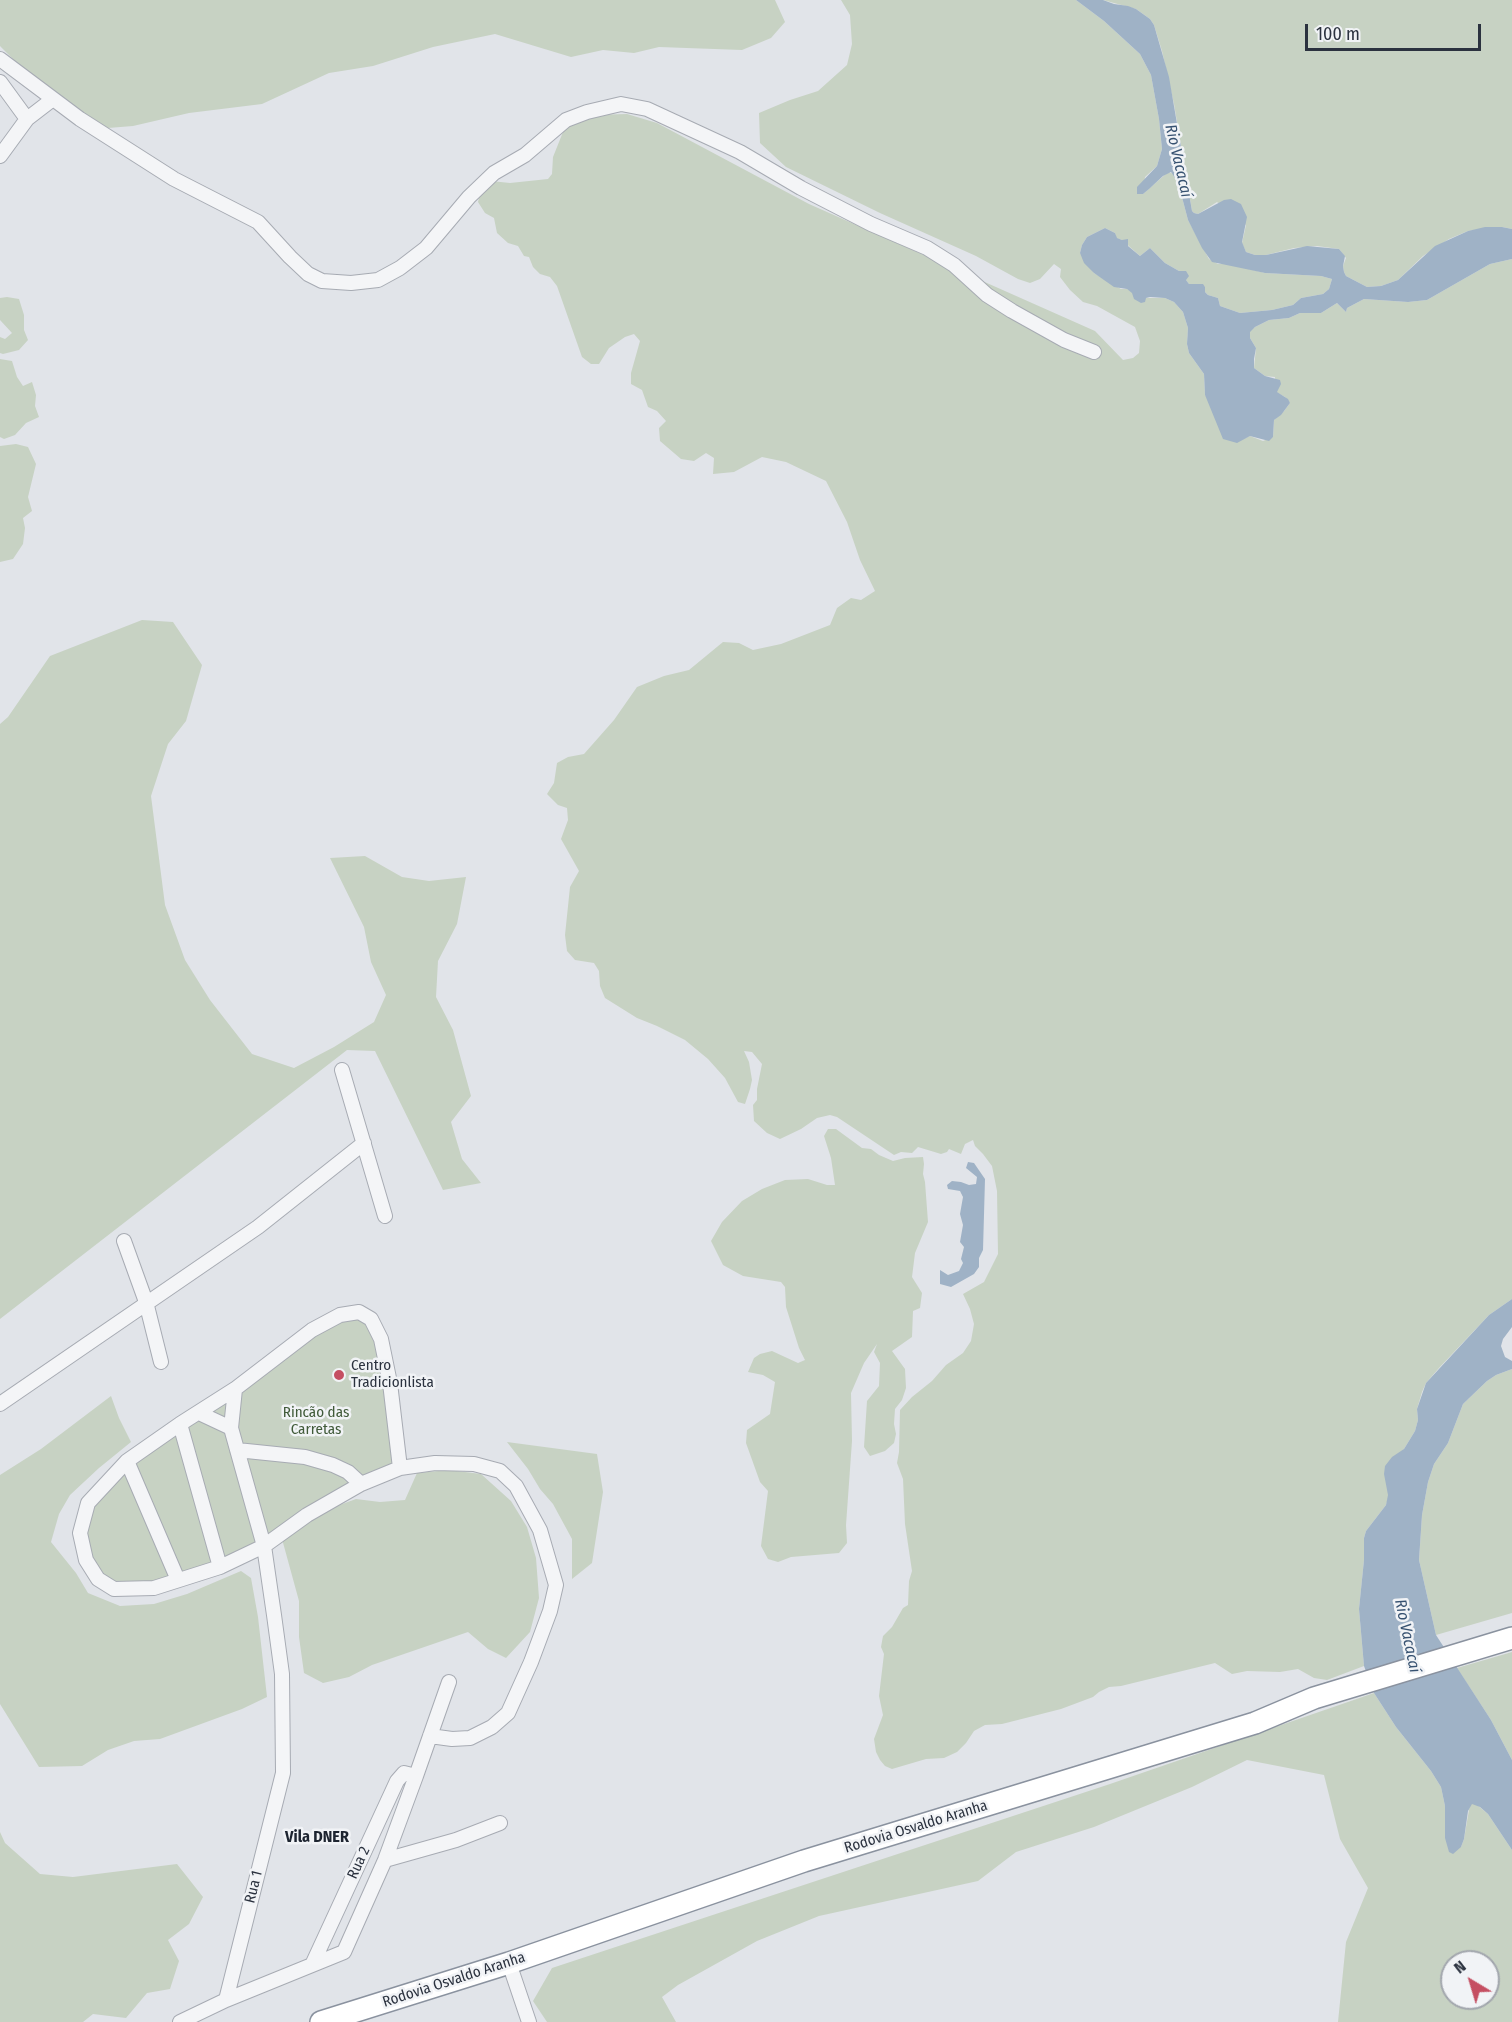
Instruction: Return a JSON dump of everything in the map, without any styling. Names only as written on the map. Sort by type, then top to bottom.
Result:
[{"type":"highway","name":"Rodovia Osvaldo Aranha","points":[[321,2022],[508,1963],[804,1861],[1265,1719],[1314,1698],[1507,1640]]},
{"type":"street","points":[[0,59],[80,119],[174,179],[258,222],[308,274],[322,281],[351,283],[378,280],[400,268],[426,248],[487,179],[525,155],[566,120],[587,112],[621,105],[647,109],[740,152],[801,188],[871,224],[927,248],[954,266],[987,295],[1012,311],[1064,340],[1094,352]]},
{"type":"street","points":[[0,82],[27,119]]},
{"type":"street","points":[[0,156],[27,119],[53,99]]},
{"type":"street","points":[[342,1070],[385,1216]]},
{"type":"street","points":[[0,1404],[258,1227],[364,1143]]},
{"type":"street","points":[[124,1241],[146,1302],[161,1362]]},
{"type":"street","points":[[400,1468],[390,1383],[381,1339],[371,1319],[358,1312],[340,1315],[312,1330],[235,1389],[127,1461],[88,1503],[80,1533],[86,1560],[98,1579],[114,1589],[154,1588],[220,1567],[264,1546],[307,1515],[361,1484],[400,1468],[435,1463],[474,1464],[500,1471],[516,1486],[540,1530],[556,1585],[531,1662],[508,1713],[492,1727],[470,1738],[452,1739],[430,1736]]},
{"type":"street","points":[[199,1413],[231,1428],[235,1389]]},
{"type":"street","points":[[180,1424],[220,1567]]},
{"type":"street","name":"Rua 1","points":[[226,2000],[283,1773],[282,1674],[264,1546],[231,1428]]},
{"type":"street","points":[[237,1450],[305,1457],[348,1472],[361,1484]]},
{"type":"street","points":[[127,1461],[178,1580]]},
{"type":"street","name":"Rua 2","points":[[180,2022],[226,2000],[344,1952],[385,1860],[449,1682]]},
{"type":"street","name":"Rua 2","points":[[312,1965],[397,1781],[404,1773],[416,1776]]},
{"type":"street","points":[[385,1860],[456,1840],[500,1823]]},
{"type":"street","points":[[508,1963],[529,2022]]},
{"type":"green space","points":[[0,0],[775,0],[785,22],[771,38],[742,50],[659,47],[634,53],[603,50],[571,57],[495,34],[433,47],[373,66],[329,73],[262,104],[189,113],[133,126],[108,128],[75,107],[15,61],[0,46]]},
{"type":"green space","points":[[841,0],[1076,0],[1104,21],[1140,54],[1151,75],[1162,149],[1157,166],[1145,177],[1143,194],[1168,172],[1174,174],[1188,220],[1209,259],[1218,264],[1229,264],[1265,273],[1321,276],[1332,279],[1329,289],[1323,294],[1301,298],[1293,305],[1272,310],[1240,313],[1220,306],[1218,298],[1208,295],[1205,287],[1200,284],[1189,284],[1179,271],[1165,263],[1150,248],[1140,256],[1122,240],[1116,238],[1115,233],[1105,228],[1087,237],[1082,245],[1080,253],[1094,273],[1121,289],[1127,289],[1146,298],[1165,298],[1174,302],[1183,312],[1188,328],[1189,353],[1204,374],[1205,395],[1241,440],[1250,436],[1263,441],[1273,437],[1274,420],[1290,403],[1276,392],[1275,377],[1265,376],[1254,368],[1256,348],[1249,332],[1255,327],[1269,320],[1289,318],[1300,313],[1321,313],[1337,303],[1346,312],[1347,308],[1364,299],[1408,302],[1427,300],[1490,264],[1512,259],[1512,1299],[1489,1315],[1439,1368],[1426,1383],[1422,1392],[1417,1409],[1418,1420],[1415,1431],[1404,1449],[1386,1505],[1366,1531],[1364,1538],[1359,1609],[1364,1666],[1327,1680],[1314,1678],[1298,1669],[1280,1672],[1247,1671],[1232,1674],[1215,1663],[1109,1687],[1093,1697],[1061,1709],[1002,1724],[985,1725],[974,1731],[957,1752],[944,1758],[926,1759],[892,1769],[880,1760],[874,1739],[883,1715],[879,1696],[884,1654],[881,1647],[883,1636],[892,1627],[903,1608],[908,1605],[909,1581],[912,1571],[905,1524],[903,1479],[897,1463],[900,1410],[946,1365],[963,1353],[971,1341],[974,1324],[963,1294],[984,1282],[998,1254],[997,1191],[992,1166],[975,1146],[973,1140],[965,1144],[961,1154],[949,1149],[941,1154],[918,1147],[912,1153],[901,1152],[894,1155],[837,1117],[830,1115],[817,1118],[780,1139],[767,1133],[754,1121],[753,1105],[757,1100],[762,1064],[752,1052],[744,1051],[749,1062],[752,1080],[745,1104],[738,1102],[725,1078],[708,1059],[685,1040],[637,1018],[605,998],[600,986],[599,971],[594,963],[575,960],[567,951],[565,935],[570,887],[579,871],[561,839],[568,820],[567,808],[558,805],[547,794],[554,783],[557,763],[568,757],[584,754],[614,720],[637,687],[664,676],[689,670],[723,642],[739,643],[753,650],[781,644],[830,625],[837,608],[851,598],[861,600],[875,591],[860,560],[847,522],[826,481],[786,462],[762,457],[734,472],[713,474],[714,458],[706,453],[694,461],[681,459],[660,441],[659,428],[666,421],[657,411],[648,407],[642,390],[631,384],[631,373],[640,341],[634,334],[625,337],[609,348],[599,364],[591,364],[582,357],[557,286],[550,277],[540,274],[533,267],[529,257],[524,256],[518,246],[508,243],[497,233],[494,218],[485,213],[478,202],[480,194],[491,181],[510,183],[548,179],[552,174],[553,157],[563,132],[569,124],[592,115],[627,114],[657,123],[809,204],[1095,331],[1123,360],[1133,358],[1139,353],[1140,341],[1135,327],[1097,306],[1083,302],[1060,277],[1061,269],[1054,264],[1040,279],[1030,283],[1018,279],[976,256],[786,167],[760,143],[759,113],[818,91],[847,65],[852,44],[850,15]]},
{"type":"green space","points":[[1103,0],[1512,0],[1512,229],[1502,227],[1468,231],[1449,239],[1423,256],[1398,280],[1381,286],[1367,287],[1346,276],[1343,266],[1346,258],[1339,249],[1317,246],[1294,248],[1266,255],[1246,252],[1242,243],[1246,225],[1217,202],[1198,214],[1192,211],[1174,104],[1154,25],[1150,19],[1136,9]]},
{"type":"green space","points":[[0,298],[19,299],[28,340],[19,350],[3,354],[0,353],[0,337],[5,339],[12,333],[0,320]]},
{"type":"green space","points":[[0,359],[12,361],[17,377],[23,386],[32,382],[39,417],[26,423],[15,435],[4,439],[0,437]]},
{"type":"green space","points":[[16,444],[28,447],[36,464],[28,497],[32,511],[23,518],[25,528],[23,544],[13,559],[0,562],[0,446]]},
{"type":"green space","points":[[142,620],[173,622],[202,665],[186,721],[168,744],[151,796],[165,905],[185,960],[210,1000],[252,1054],[294,1068],[374,1022],[386,995],[371,962],[364,927],[330,858],[365,856],[402,877],[429,881],[466,877],[457,924],[438,961],[436,997],[453,1030],[471,1096],[451,1122],[462,1159],[481,1183],[443,1190],[375,1051],[347,1050],[0,1319],[0,724],[8,717],[50,656]]},
{"type":"green space","points":[[828,1129],[836,1129],[862,1148],[871,1149],[893,1161],[923,1157],[928,1222],[915,1253],[912,1277],[922,1293],[920,1308],[913,1311],[912,1337],[892,1351],[905,1369],[906,1388],[902,1400],[895,1409],[894,1443],[885,1451],[870,1456],[864,1447],[867,1401],[879,1386],[880,1363],[874,1352],[877,1344],[864,1363],[851,1393],[852,1441],[846,1525],[847,1543],[839,1553],[791,1557],[778,1562],[768,1559],[761,1546],[768,1491],[760,1482],[746,1443],[747,1430],[770,1414],[775,1382],[763,1375],[748,1372],[754,1358],[772,1351],[798,1363],[805,1360],[786,1307],[785,1287],[781,1282],[743,1276],[723,1265],[711,1241],[722,1222],[742,1201],[762,1189],[785,1180],[808,1179],[835,1185],[831,1158],[824,1136]]},
{"type":"green space","name":"Rincão das Carretas","points":[[340,1315],[371,1319],[400,1468],[264,1546],[154,1588],[114,1589],[86,1560],[88,1503],[127,1461]]},
{"type":"green space","points":[[1512,1369],[1512,1613],[1436,1635],[1419,1560],[1422,1515],[1428,1482],[1434,1464],[1448,1443],[1463,1404],[1487,1381]]},
{"type":"green space","points":[[111,1396],[131,1442],[70,1495],[59,1514],[51,1542],[76,1573],[88,1593],[120,1606],[154,1604],[187,1594],[241,1571],[251,1578],[267,1697],[242,1709],[160,1739],[134,1741],[108,1750],[82,1766],[39,1767],[0,1704],[0,1475],[41,1449]]},
{"type":"green space","points":[[507,1442],[597,1454],[603,1492],[592,1563],[572,1579],[572,1539],[553,1504]]},
{"type":"green space","points":[[449,1470],[481,1474],[511,1501],[527,1527],[536,1558],[539,1598],[530,1632],[506,1658],[488,1649],[468,1632],[372,1665],[349,1677],[323,1683],[304,1673],[299,1637],[299,1601],[282,1539],[323,1511],[356,1499],[380,1502],[405,1500],[417,1473]]},
{"type":"green space","points":[[1512,1652],[1512,1760],[1491,1720],[1457,1668]]},
{"type":"green space","points":[[1374,1693],[1396,1727],[1441,1787],[1445,1806],[1445,1838],[1461,1847],[1470,1804],[1476,1804],[1488,1814],[1512,1850],[1512,2022],[1338,2022],[1346,1942],[1368,1888],[1340,1839],[1324,1775],[1247,1760],[1192,1787],[1094,1827],[1016,1852],[978,1881],[819,1916],[757,1941],[678,1985],[662,1997],[676,2022],[547,2022],[533,2001],[552,1968],[1110,1784]]},
{"type":"green space","points":[[0,1832],[5,1843],[40,1874],[73,1877],[177,1864],[203,1897],[189,1924],[168,1940],[179,1961],[170,1989],[147,1993],[126,2018],[93,2014],[83,2022],[0,2022]]},
{"type":"water","name":"Rio Vacacaí","points":[[1076,0],[1103,0],[1128,6],[1150,19],[1154,25],[1169,77],[1192,211],[1198,214],[1224,200],[1231,199],[1241,204],[1247,217],[1242,242],[1246,252],[1266,255],[1307,246],[1339,249],[1345,256],[1343,266],[1346,276],[1367,287],[1381,286],[1398,280],[1435,246],[1468,231],[1485,227],[1512,229],[1512,259],[1490,264],[1427,300],[1408,302],[1364,299],[1347,308],[1346,312],[1337,303],[1321,313],[1300,313],[1289,318],[1269,320],[1255,327],[1250,332],[1250,338],[1256,348],[1254,368],[1265,376],[1280,380],[1281,384],[1277,392],[1290,403],[1274,420],[1273,437],[1269,441],[1250,436],[1237,443],[1223,439],[1205,395],[1204,374],[1189,353],[1188,328],[1183,312],[1174,302],[1165,298],[1150,297],[1141,303],[1134,299],[1132,293],[1127,289],[1114,287],[1094,273],[1084,263],[1080,253],[1087,237],[1105,228],[1115,233],[1117,238],[1128,239],[1128,246],[1140,256],[1150,248],[1165,263],[1179,271],[1186,271],[1189,276],[1186,280],[1189,284],[1203,284],[1208,295],[1218,298],[1220,306],[1240,313],[1272,310],[1293,305],[1301,298],[1323,294],[1329,289],[1332,279],[1321,276],[1265,273],[1212,262],[1188,220],[1178,182],[1171,172],[1143,194],[1137,194],[1137,187],[1157,166],[1162,149],[1151,75],[1140,54],[1104,21]]},
{"type":"water","points":[[968,1162],[974,1163],[985,1179],[983,1250],[979,1258],[979,1267],[974,1274],[951,1287],[940,1284],[940,1270],[948,1275],[959,1271],[963,1263],[961,1259],[964,1247],[960,1242],[963,1225],[960,1214],[963,1197],[960,1191],[948,1189],[947,1185],[952,1181],[969,1185],[976,1184],[977,1177],[966,1168]]},
{"type":"water","name":"Rio Vacacaí","points":[[1512,1299],[1512,1327],[1501,1346],[1505,1357],[1512,1361],[1512,1369],[1487,1381],[1463,1404],[1448,1443],[1434,1464],[1422,1515],[1419,1560],[1436,1635],[1491,1720],[1512,1760],[1512,1850],[1488,1814],[1472,1804],[1468,1811],[1461,1847],[1453,1854],[1449,1852],[1445,1838],[1445,1806],[1441,1787],[1396,1727],[1374,1693],[1364,1666],[1359,1609],[1364,1538],[1366,1531],[1386,1505],[1388,1495],[1384,1474],[1385,1466],[1392,1457],[1404,1449],[1415,1431],[1418,1420],[1417,1409],[1426,1383],[1489,1315]]},
{"type":"place","name":"Centro Tradicionlista","points":[[339,1375]]},
{"type":"district","name":"Vila DNER","points":[[317,1838]]}]
